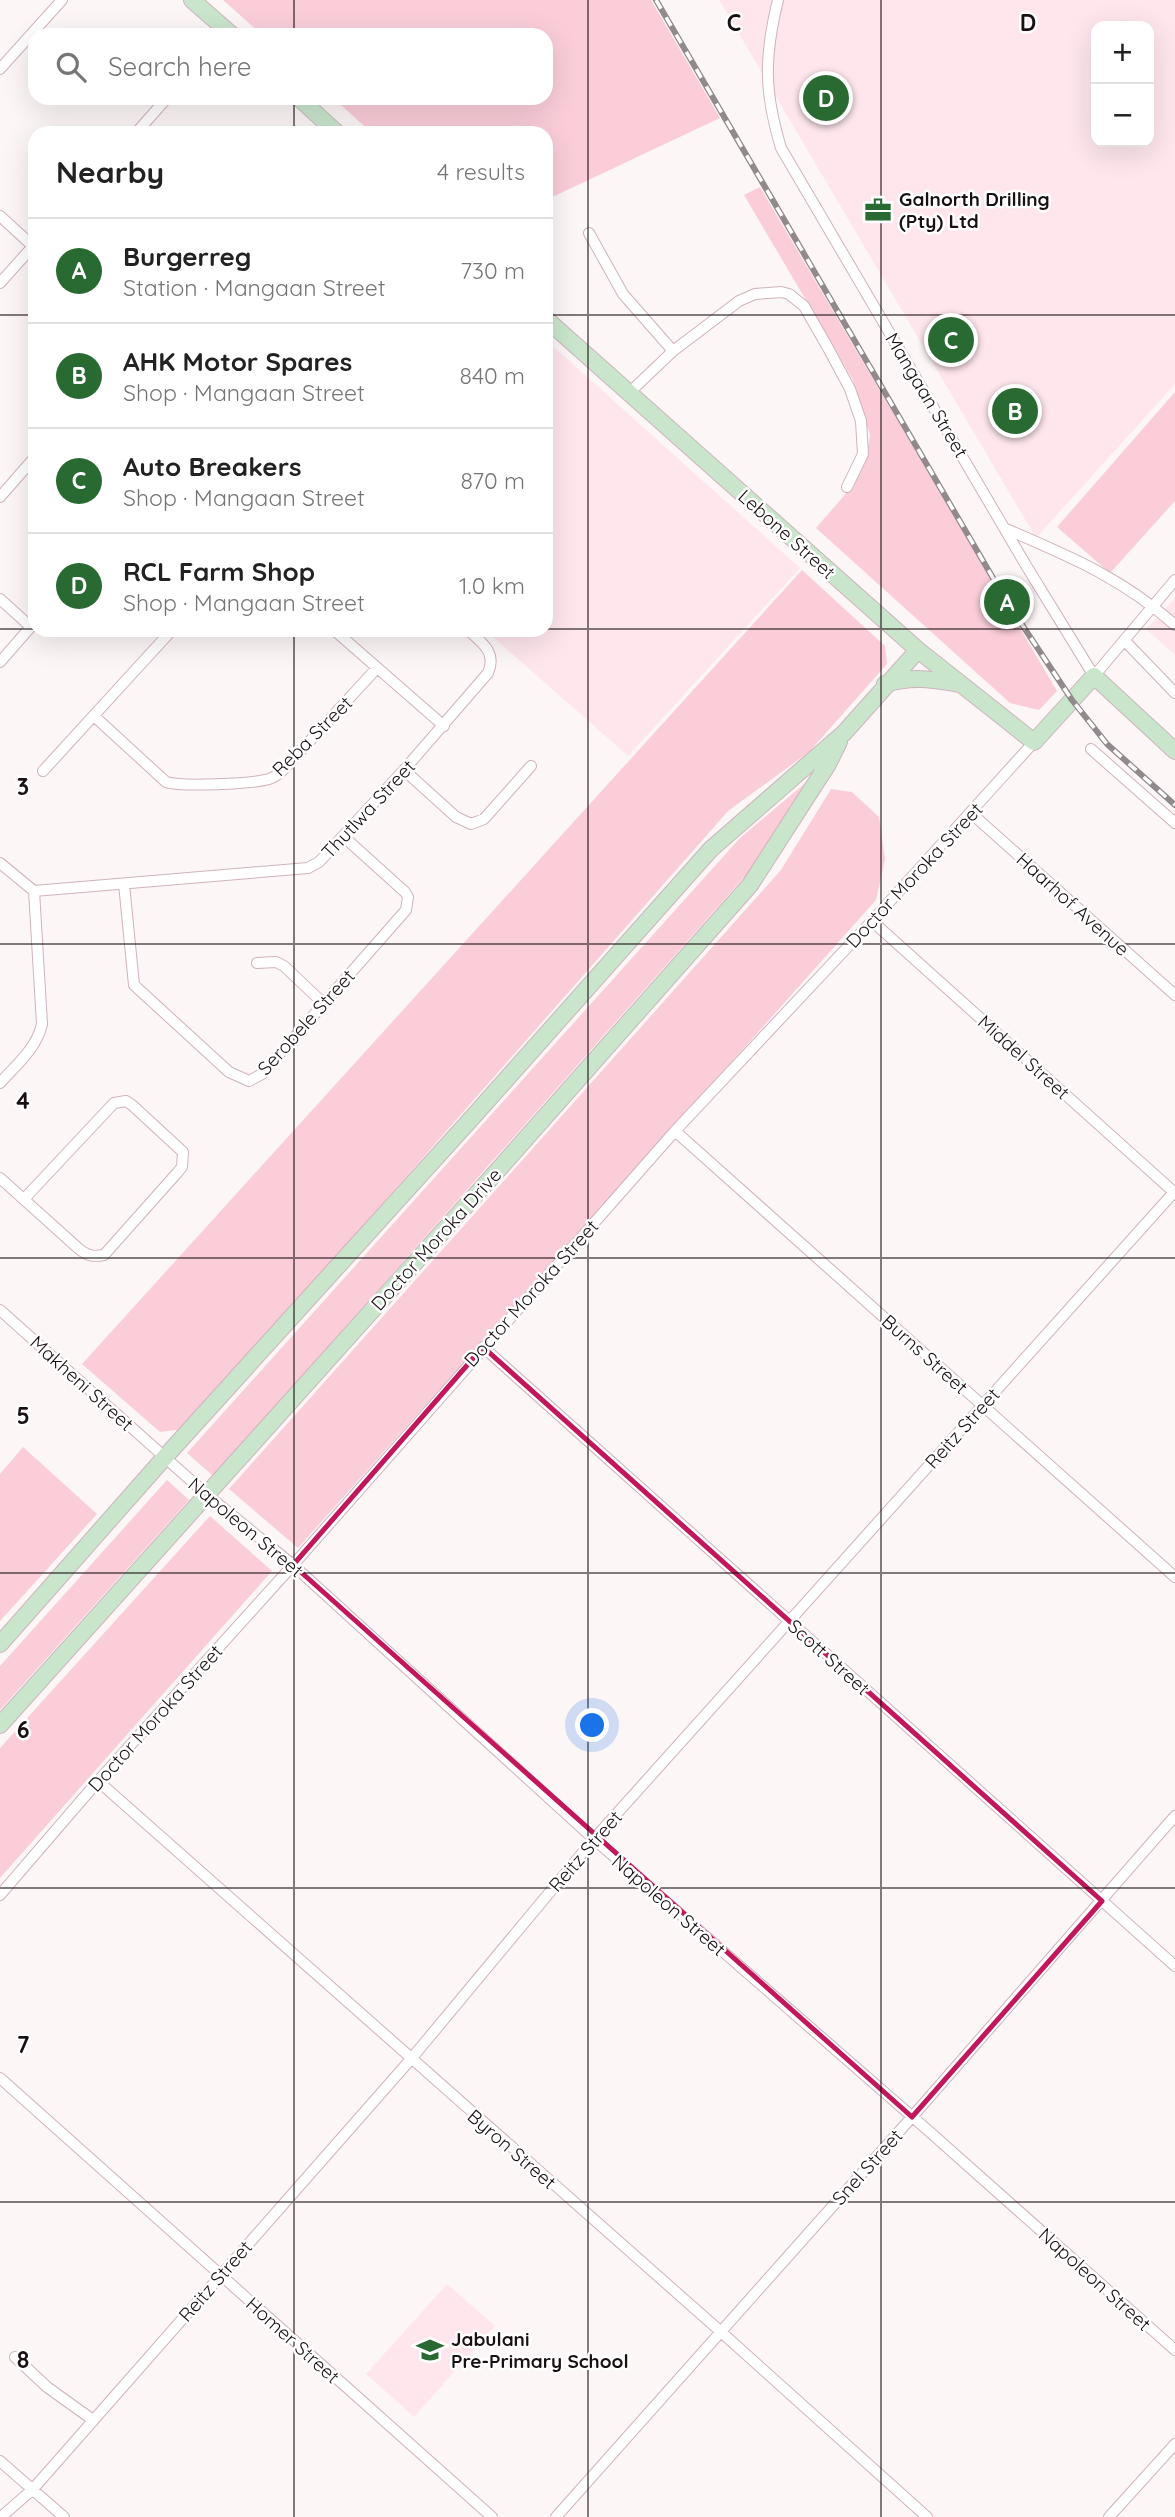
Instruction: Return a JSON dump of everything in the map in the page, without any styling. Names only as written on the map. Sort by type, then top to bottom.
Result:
[{"type":"street","points":[[37,28],[62,0]]},
{"type":"street","points":[[192,0],[222,28]]},
{"type":"street","name":"Mangaan Street","points":[[778,0],[767,51],[767,86],[772,118],[781,148],[1094,676],[1175,751]]},
{"type":"street","points":[[0,69],[28,38]]},
{"type":"street","points":[[142,126],[161,105]]},
{"type":"street","points":[[306,105],[325,126]]},
{"type":"street","points":[[0,216],[28,241]]},
{"type":"street","points":[[589,233],[623,293],[673,351]]},
{"type":"street","points":[[0,283],[28,253]]},
{"type":"street","points":[[629,393],[673,351],[717,316],[748,296],[781,292],[804,306],[850,389],[861,421],[863,454],[847,487]]},
{"type":"street","name":"Lebone Street","points":[[553,325],[918,650],[1034,742]]},
{"type":"street","points":[[0,497],[28,465]]},
{"type":"street","points":[[1006,529],[1088,564],[1128,587],[1175,625]]},
{"type":"street","points":[[1094,676],[1175,580]]},
{"type":"street","points":[[0,599],[28,620]]},
{"type":"street","points":[[0,662],[28,630]]},
{"type":"street","points":[[43,771],[166,637]]},
{"type":"street","points":[[342,637],[444,726]]},
{"type":"street","name":"Thutlwa Street","points":[[34,891],[308,869],[344,837],[481,682],[492,665],[489,650],[475,637]]},
{"type":"street","points":[[1124,640],[1175,693]]},
{"type":"street","name":"Doctor Moroka Drive","points":[[0,1644],[711,849],[844,733],[918,650]]},
{"type":"street","name":"Reba Street","points":[[94,716],[166,782],[180,784],[261,780],[277,776],[377,668]]},
{"type":"street","name":"Doctor Moroka Street","points":[[0,1895],[675,1131],[872,921],[1094,676]]},
{"type":"street","points":[[885,684],[923,678],[959,684]]},
{"type":"street","name":"Doctor Moroka Drive","points":[[0,1725],[750,885],[828,764],[844,733]]},
{"type":"street","points":[[1091,748],[1175,822]]},
{"type":"street","points":[[404,770],[456,817],[471,824],[484,819],[531,766]]},
{"type":"street","name":"Haarhof Avenue","points":[[971,813],[1175,995]]},
{"type":"street","name":"Serobele Street","points":[[124,884],[134,985],[235,1076],[249,1081],[257,1079],[402,917],[408,904],[405,892],[344,837]]},
{"type":"street","points":[[0,863],[34,891],[42,1024],[40,1035],[34,1044],[0,1083]]},
{"type":"street","name":"Middel Street","points":[[872,921],[1175,1192]]},
{"type":"street","points":[[257,963],[276,962],[284,966],[323,1003]]},
{"type":"street","points":[[0,1178],[87,1255],[96,1257],[104,1255],[182,1167],[183,1152],[132,1105],[126,1101],[114,1103],[24,1199]]},
{"type":"street","name":"Burns Street","points":[[675,1131],[1175,1577]]},
{"type":"street","name":"Reitz Street","points":[[1,2517],[33,2489],[411,2059],[594,1839],[1175,1192]]},
{"type":"street","name":"Makheni Street","points":[[0,1310],[165,1457]]},
{"type":"street","name":"Scott Street","points":[[482,1348],[1175,1966]]},
{"type":"street","name":"Napoleon Street","points":[[165,1457],[293,1565],[594,1839],[1175,2350]]},
{"type":"street","name":"Byron Street","points":[[98,1781],[927,2517]]},
{"type":"street","name":"Snel Street","points":[[556,2517],[1102,1902],[1175,1816]]},
{"type":"street","name":"Homer Street","points":[[0,2078],[492,2517]]},
{"type":"street","points":[[15,2357],[47,2387],[93,2420]]},
{"type":"street","points":[[1109,2517],[1175,2444]]},
{"type":"street","points":[[0,2461],[64,2517]]},
{"type":"highlighted area","points":[[483,1347],[1102,1901],[912,2117],[293,1565]]},
{"type":"shaded area","points":[[223,0],[651,0],[720,118],[553,197],[553,126],[364,126],[341,105],[553,105],[553,28],[254,28]]},
{"type":"shaded area","points":[[719,0],[1175,0],[1175,384],[1036,538]]},
{"type":"shaded area","points":[[760,187],[1057,691],[1039,710],[1010,703],[816,528],[855,483],[866,461],[870,435],[853,380],[744,195]]},
{"type":"shaded area","points":[[553,346],[800,568],[628,756],[493,637],[553,637]]},
{"type":"shaded area","points":[[1175,392],[1175,501],[1110,573],[1057,527]]},
{"type":"shaded area","points":[[802,570],[885,646],[887,664],[809,752],[728,811],[184,1429],[160,1432],[82,1364]]},
{"type":"shaded area","points":[[1175,598],[1175,655],[1146,629]]},
{"type":"shaded area","points":[[810,779],[762,857],[213,1476],[187,1453],[740,838]]},
{"type":"shaded area","points":[[831,789],[852,792],[879,817],[885,859],[876,900],[298,1548],[229,1489],[781,870]]},
{"type":"shaded area","points":[[23,1447],[97,1514],[0,1621],[0,1474]]},
{"type":"shaded area","points":[[167,1480],[189,1500],[0,1710],[0,1666]]},
{"type":"shaded area","points":[[210,1516],[272,1571],[0,1878],[0,1748]]},
{"type":"shaded area","name":"Jabulani Pre-Primary School","points":[[447,2284],[495,2326],[414,2417],[366,2374]]},
{"type":"railway","points":[[656,0],[1007,602],[1072,700],[1107,744],[1175,805]]},
{"type":"place","name":"RCL Farm Shop","points":[[826,98]]},
{"type":"place","name":"Galnorth Drilling (Pty) Ltd","points":[[878,210]]},
{"type":"place","name":"Auto Breakers","points":[[951,340]]},
{"type":"place","name":"AHK Motor Spares","points":[[1015,411]]},
{"type":"place","name":"Burgerreg","points":[[1007,602]]},
{"type":"place","name":"Jabulani Pre-Primary School","points":[[430,2350]]}]
